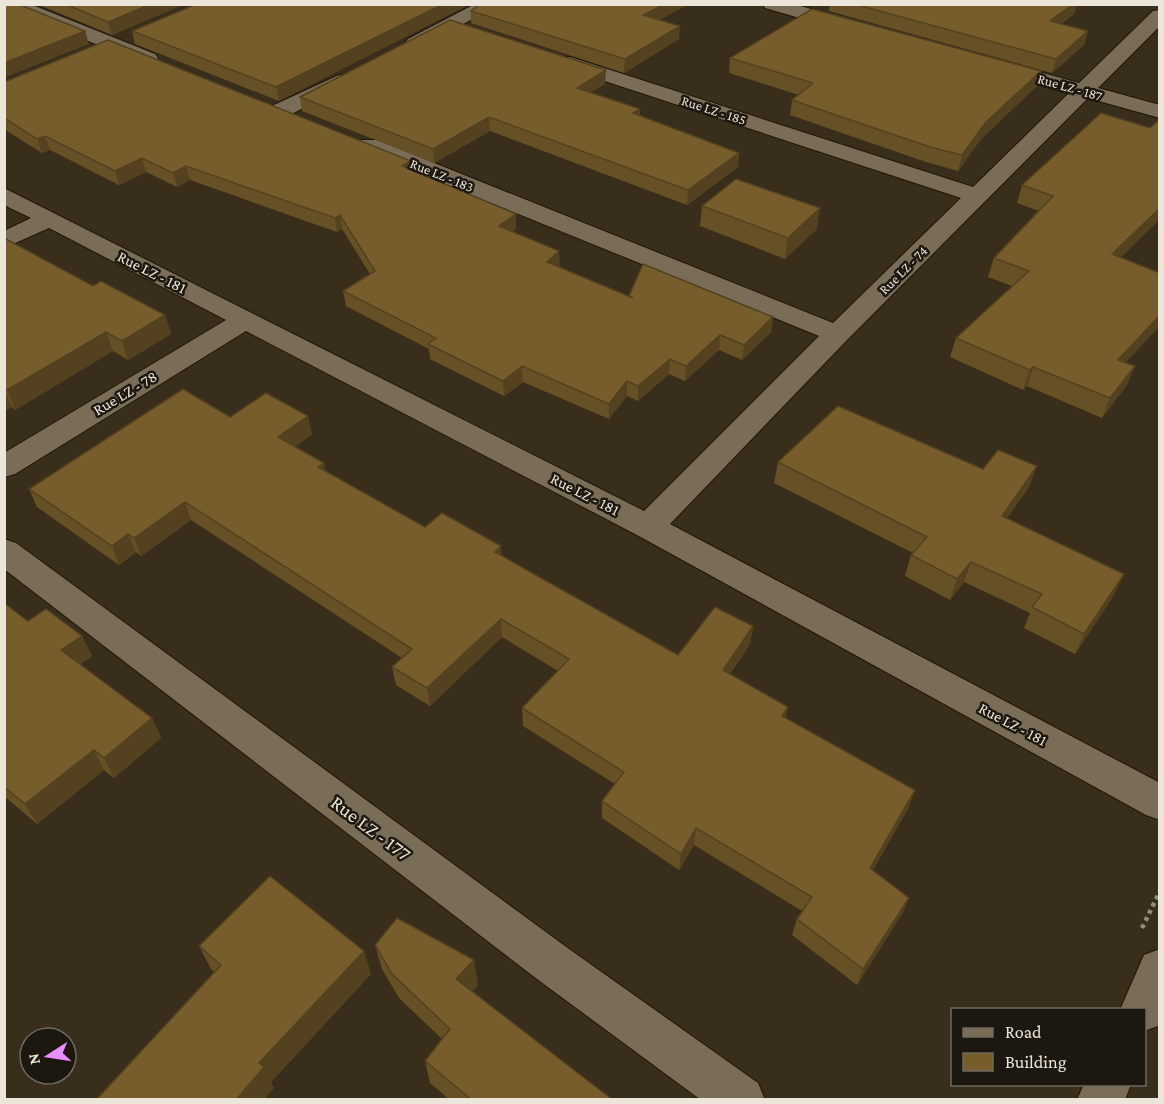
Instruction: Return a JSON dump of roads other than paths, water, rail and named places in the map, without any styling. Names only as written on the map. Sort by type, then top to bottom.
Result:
[{"type":"street","points":[[12,4],[165,65]]},
{"type":"street","points":[[397,51],[490,4]]},
{"type":"street","points":[[772,4],[864,30]]},
{"type":"street","points":[[1140,4],[1160,9]]},
{"type":"street","name":"Rue LZ - 74","points":[[648,527],[837,334],[1160,15]]},
{"type":"street","points":[[450,25],[472,32]]},
{"type":"street","points":[[91,53],[134,36]]},
{"type":"street","name":"Rue LZ - 185","points":[[540,54],[978,196]]},
{"type":"street","name":"Rue LZ - 187","points":[[980,62],[1160,112]]},
{"type":"street","points":[[282,110],[355,73]]},
{"type":"street","points":[[261,102],[304,119]]},
{"type":"street","name":"Rue LZ - 183","points":[[349,137],[837,334]]},
{"type":"street","name":"Rue LZ - 181","points":[[4,195],[648,527],[1160,803]]},
{"type":"street","points":[[4,241],[49,219]]},
{"type":"street","name":"Rue LZ - 78","points":[[4,467],[245,320]]},
{"type":"street","name":"Rue LZ - 177","points":[[4,551],[544,957],[741,1100]]},
{"type":"street","points":[[1143,1008],[1160,970]]},
{"type":"street","points":[[1101,1100],[1107,1086]]}]
